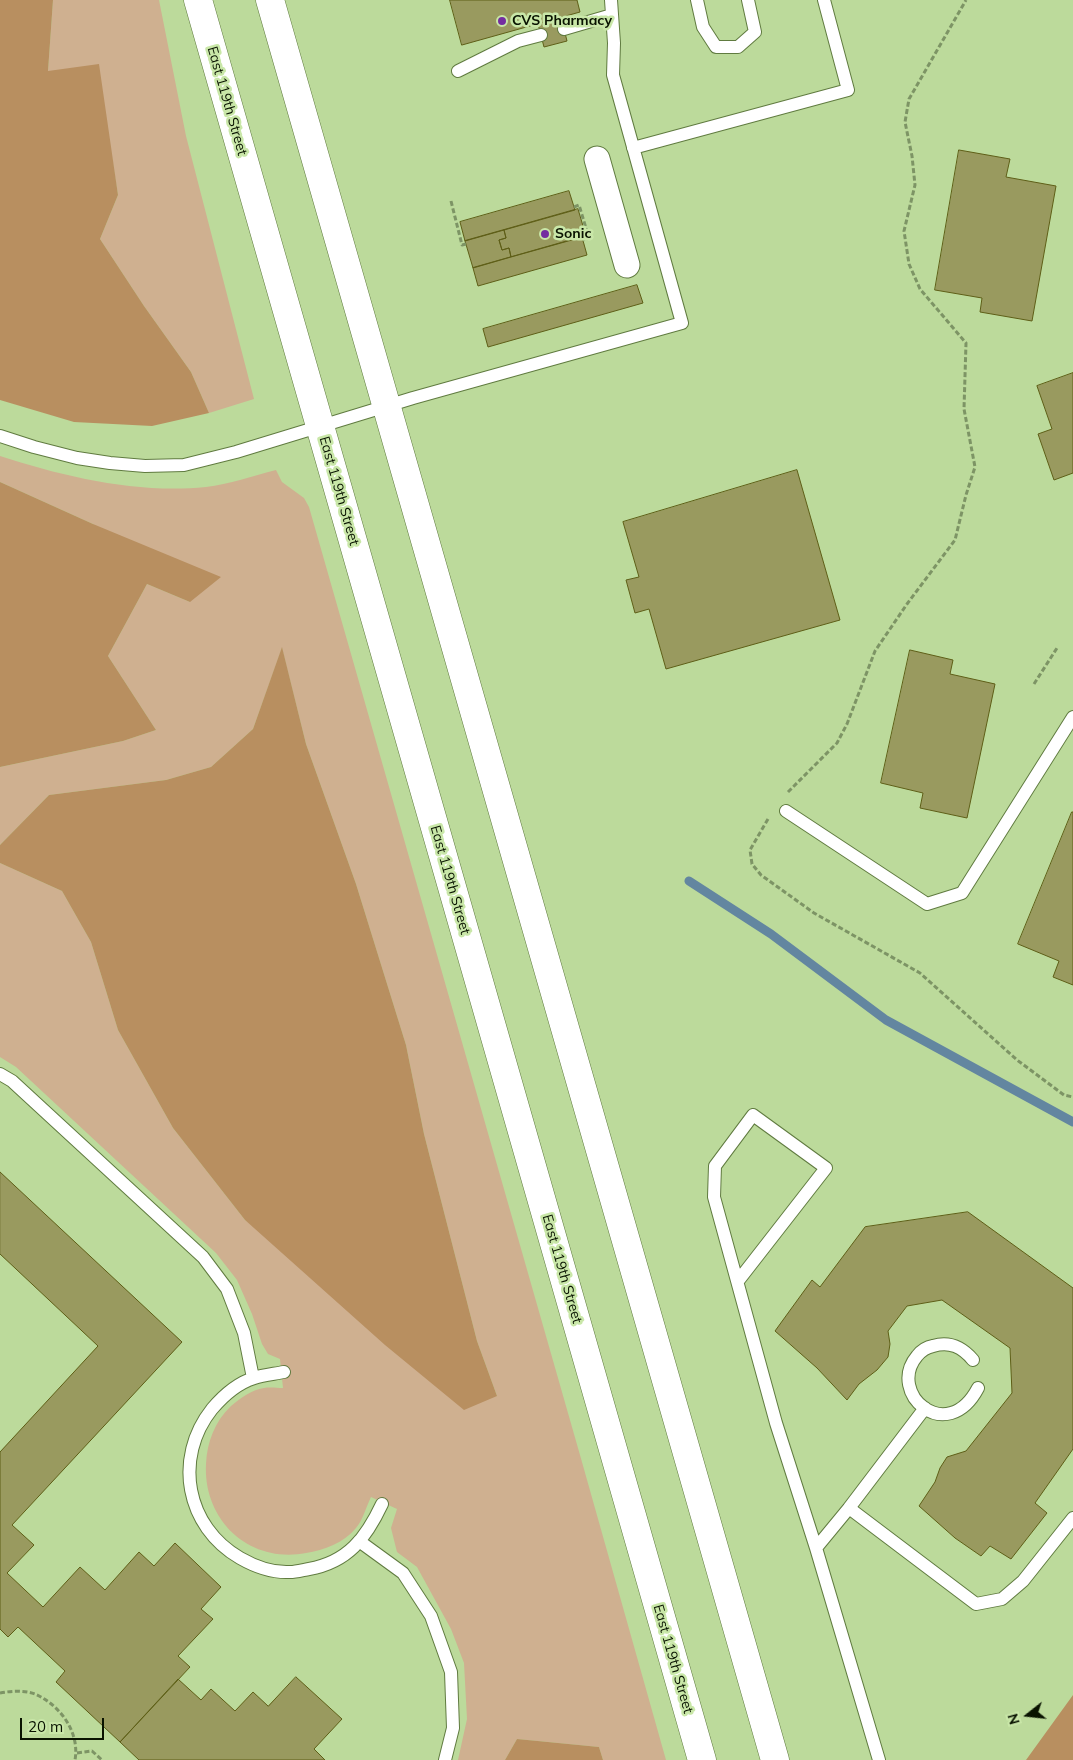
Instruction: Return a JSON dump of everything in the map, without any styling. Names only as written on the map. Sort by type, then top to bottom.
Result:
[{"type":"main road","name":"East 119th Street","points":[[198,0],[702,1760]]},
{"type":"main road","points":[[270,0],[774,1760]]},
{"type":"street","points":[[598,159],[627,265]]},
{"type":"lane","points":[[0,436],[34,448],[85,459],[145,466],[184,465],[236,452],[387,406],[682,323],[613,75],[614,43],[611,0]]},
{"type":"lane","points":[[696,0],[703,28],[716,47],[738,47],[754,32],[748,0]]},
{"type":"lane","points":[[633,148],[848,90],[824,0]]},
{"type":"lane","points":[[564,29],[612,15]]},
{"type":"lane","points":[[458,71],[518,41],[541,35]]},
{"type":"lane","points":[[786,811],[927,904],[962,893],[1073,717]]},
{"type":"lane","points":[[0,1074],[12,1081],[203,1257],[227,1289],[244,1333],[253,1378]]},
{"type":"lane","points":[[738,1281],[826,1168],[753,1115],[715,1166],[714,1197],[776,1423],[816,1548],[879,1760]]},
{"type":"lane","points":[[973,1360],[964,1350],[954,1345],[930,1346],[920,1352],[913,1361],[909,1373],[909,1385],[913,1396],[920,1405],[930,1412],[942,1414],[953,1413],[963,1408],[972,1401],[978,1388]]},
{"type":"lane","points":[[284,1372],[253,1378],[223,1396],[201,1423],[190,1456],[190,1490],[202,1523],[225,1550],[255,1567],[289,1572],[323,1566],[350,1551],[372,1527],[382,1504]]},
{"type":"lane","points":[[816,1548],[925,1408]]},
{"type":"lane","points":[[849,1508],[976,1604],[1002,1599],[1023,1581],[1073,1518]]},
{"type":"lane","points":[[359,1541],[403,1573],[431,1616],[451,1672],[454,1728],[445,1760]]},
{"type":"path","points":[[782,797],[837,743],[847,724],[875,651],[907,604],[956,540],[966,495],[975,467],[964,409],[966,343],[920,289],[909,264],[904,231],[914,185],[912,156],[905,122],[909,99],[966,0]]},
{"type":"path","points":[[451,201],[462,245],[466,244]]},
{"type":"path","points":[[574,207],[579,205],[589,238],[583,240]]},
{"type":"path","points":[[1034,684],[1056,648]]},
{"type":"path","points":[[772,812],[750,850],[752,864],[762,874],[814,913],[920,973],[1017,1060],[1064,1095],[1073,1097]]},
{"type":"path","points":[[0,1693],[13,1690],[34,1694],[51,1703],[65,1718],[74,1736],[77,1753],[75,1760]]},
{"type":"path","points":[[77,1753],[92,1751],[102,1760]]},
{"type":"shaded area","points":[[0,0],[53,0],[48,71],[99,64],[118,195],[100,239],[144,306],[191,372],[209,413],[152,426],[74,422],[0,400]]},
{"type":"shaded area","points":[[53,0],[159,0],[186,136],[254,399],[209,413],[191,372],[144,306],[100,239],[118,195],[110,145],[48,71]]},
{"type":"shaded area","points":[[0,456],[76,477],[128,486],[154,488],[206,487],[276,470],[282,482],[304,498],[309,507],[666,1760],[603,1760],[599,1747],[517,1739],[505,1760],[458,1760],[467,1719],[464,1663],[451,1629],[417,1567],[397,1552],[391,1528],[397,1509],[371,1497],[363,1517],[346,1538],[320,1550],[285,1555],[266,1552],[233,1534],[221,1520],[212,1503],[207,1484],[206,1464],[208,1448],[216,1425],[231,1406],[246,1395],[264,1388],[283,1388],[280,1359],[268,1354],[262,1344],[252,1314],[237,1280],[216,1253],[16,1067],[0,1057],[0,863],[62,891],[91,942],[118,1030],[173,1128],[245,1220],[497,1396],[477,1341],[424,1134],[406,1045],[356,884],[306,744],[282,648],[253,729],[211,767],[166,780],[49,795],[0,845],[0,767],[123,741],[156,730],[108,656],[147,584],[190,602],[93,524],[0,482]]},
{"type":"shaded area","points":[[0,482],[93,524],[221,577],[190,602],[147,584],[108,656],[156,730],[123,741],[0,767]]},
{"type":"shaded area","points":[[282,647],[306,744],[356,884],[406,1045],[424,1134],[477,1341],[497,1396],[464,1410],[385,1345],[245,1220],[173,1128],[118,1030],[91,942],[62,891],[0,863],[0,845],[49,795],[166,780],[211,767],[253,729]]},
{"type":"shaded area","points":[[1073,1695],[1073,1760],[1026,1760]]},
{"type":"shaded area","points":[[517,1739],[599,1747],[603,1760],[505,1760]]},
{"type":"building","name":"CVS Pharmacy","points":[[450,0],[577,0],[580,12],[462,45]]},
{"type":"building","points":[[561,17],[567,41],[544,47],[538,24]]},
{"type":"building","points":[[959,150],[1010,159],[1006,177],[1056,186],[1032,321],[980,312],[982,298],[935,290]]},
{"type":"building","points":[[569,191],[575,210],[465,241],[460,222]]},
{"type":"building","name":"Sonic","points":[[578,209],[586,236],[511,257],[509,248],[502,250],[499,240],[506,238],[504,230]]},
{"type":"building","points":[[504,230],[506,238],[499,240],[502,250],[509,248],[511,257],[473,268],[465,241]]},
{"type":"building","points":[[582,237],[587,255],[478,286],[473,268]]},
{"type":"building","points":[[637,285],[643,303],[488,347],[483,329]]},
{"type":"building","points":[[1073,373],[1073,473],[1054,480],[1038,434],[1052,429],[1037,386]]},
{"type":"building","points":[[797,470],[840,620],[666,669],[649,609],[635,613],[626,580],[639,577],[623,522]]},
{"type":"building","points":[[910,650],[953,660],[950,674],[995,684],[967,818],[920,808],[923,793],[881,783]]},
{"type":"building","points":[[1072,812],[1073,985],[1053,977],[1059,961],[1018,944]]},
{"type":"building","points":[[0,1172],[182,1342],[12,1525],[34,1545],[7,1573],[43,1607],[80,1567],[105,1590],[139,1552],[154,1566],[175,1543],[221,1587],[201,1609],[213,1619],[178,1656],[190,1667],[120,1742],[56,1682],[65,1671],[18,1627],[8,1637],[0,1629],[0,1452],[98,1346],[0,1254]]},
{"type":"building","points":[[968,1212],[1073,1288],[1073,1449],[1035,1503],[1047,1513],[1011,1559],[990,1546],[981,1556],[955,1538],[919,1506],[935,1482],[940,1468],[947,1457],[966,1451],[1012,1393],[1010,1348],[942,1300],[907,1306],[888,1331],[890,1344],[888,1357],[877,1370],[859,1384],[847,1400],[817,1368],[775,1331],[812,1280],[820,1287],[865,1227]]},
{"type":"building","points":[[296,1677],[342,1719],[314,1749],[325,1760],[139,1760],[120,1742],[178,1679],[201,1700],[211,1689],[235,1711],[253,1692],[268,1706]]},
{"type":"waterway","points":[[689,881],[771,934],[886,1020],[1073,1122]]},
{"type":"place","name":"CVS Pharmacy","points":[[502,21]]},
{"type":"place","name":"Sonic","points":[[545,234]]}]
